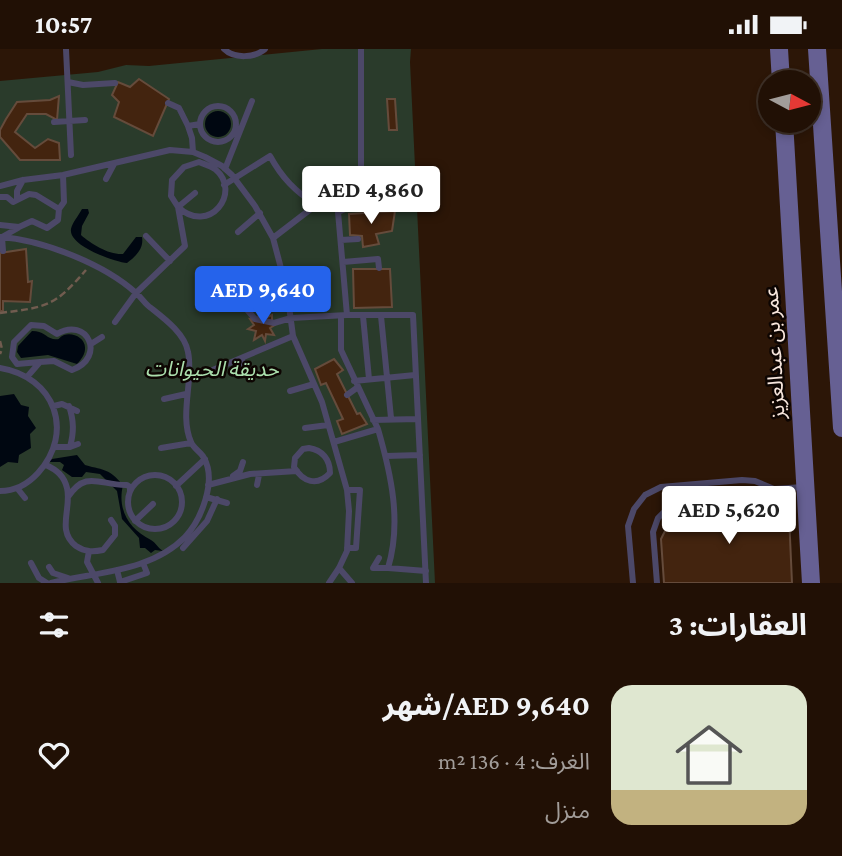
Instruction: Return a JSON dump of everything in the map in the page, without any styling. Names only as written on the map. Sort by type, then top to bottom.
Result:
[{"type":"main road","points":[[779,49],[780,70]]},
{"type":"main road","points":[[817,49],[835,228],[842,428]]},
{"type":"main road","name":"عمر بن عبدالعزيز","points":[[784,133],[811,583]]},
{"type":"lane","points":[[66,49],[71,155]]},
{"type":"lane","points":[[224,49],[237,56],[258,54],[265,49]]},
{"type":"lane","points":[[361,49],[361,188],[355,205],[338,212],[344,315],[341,350],[378,429],[386,456],[394,509],[394,541],[388,568]]},
{"type":"lane","points":[[68,82],[91,85],[115,83]]},
{"type":"lane","points":[[225,169],[252,101]]},
{"type":"lane","points":[[168,103],[179,108],[188,126],[192,138],[192,152]]},
{"type":"lane","points":[[218,106],[229,110],[235,124],[232,135],[220,142],[206,138],[200,124],[206,110],[218,106]]},
{"type":"lane","points":[[54,122],[85,120]]},
{"type":"lane","points":[[188,126],[200,124]]},
{"type":"lane","points":[[0,185],[62,175],[170,150],[192,152],[213,160],[234,179],[260,213],[273,238],[287,291],[293,336],[322,403],[346,490],[349,511],[347,548],[329,583]]},
{"type":"lane","points":[[224,185],[270,156],[282,178],[316,205],[273,238]]},
{"type":"lane","points":[[199,162],[215,169],[224,185],[226,197],[220,207],[209,215],[195,218],[186,215],[178,207],[172,196],[172,180],[184,167],[199,162]]},
{"type":"lane","points":[[106,179],[114,164]]},
{"type":"lane","points":[[1,237],[32,221],[47,228],[58,220],[65,192],[62,175]]},
{"type":"lane","points":[[17,199],[23,180]]},
{"type":"lane","points":[[178,207],[195,193]]},
{"type":"lane","points":[[0,197],[7,197],[12,202],[29,194],[36,195],[59,209]]},
{"type":"lane","points":[[115,322],[136,293],[185,246],[178,207]]},
{"type":"lane","points":[[238,232],[260,213]]},
{"type":"lane","points":[[0,225],[19,227]]},
{"type":"lane","points":[[146,236],[170,261]]},
{"type":"lane","points":[[1,237],[3,251]]},
{"type":"lane","points":[[1,237],[49,246],[113,276],[136,293],[178,334],[188,350],[189,380],[186,394],[191,443],[205,459],[208,485],[204,508],[183,547]]},
{"type":"lane","points":[[341,240],[358,239]]},
{"type":"lane","points":[[342,262],[378,259],[379,268]]},
{"type":"lane","points":[[237,298],[255,319],[274,323],[291,318],[413,315],[426,583]]},
{"type":"lane","points":[[363,316],[369,379]]},
{"type":"lane","points":[[381,316],[391,418]]},
{"type":"lane","points":[[31,325],[44,326],[57,334],[64,330],[83,332],[91,344],[88,359],[82,366],[72,370],[54,361],[40,362],[17,364],[12,357],[14,342],[31,325]]},
{"type":"lane","points":[[189,380],[293,336]]},
{"type":"lane","points":[[91,344],[102,337]]},
{"type":"lane","points":[[241,358],[247,372]]},
{"type":"lane","points":[[27,377],[40,362]]},
{"type":"lane","points":[[0,368],[36,383],[54,406],[57,425],[55,447],[46,465],[29,482],[17,488],[0,491]]},
{"type":"lane","points":[[347,394],[356,384],[369,379],[415,375]]},
{"type":"lane","points":[[290,391],[314,384]]},
{"type":"lane","points":[[164,399],[186,394]]},
{"type":"lane","points":[[54,406],[62,404],[77,411]]},
{"type":"lane","points":[[69,406],[74,419],[70,447]]},
{"type":"lane","points":[[373,420],[418,419]]},
{"type":"lane","points":[[305,428],[328,425]]},
{"type":"lane","points":[[334,442],[378,429]]},
{"type":"lane","points":[[160,448],[191,443]]},
{"type":"lane","points":[[55,447],[78,444]]},
{"type":"lane","points":[[303,449],[317,449],[330,466],[330,473],[323,481],[314,482],[304,479],[297,471],[295,459],[303,449]]},
{"type":"lane","points":[[386,456],[420,455]]},
{"type":"lane","points":[[176,486],[205,459]]},
{"type":"lane","points":[[232,478],[240,471],[243,462]]},
{"type":"lane","points":[[330,466],[339,464]]},
{"type":"lane","points":[[46,465],[58,471],[67,487],[65,520],[67,534],[74,544],[89,551],[103,550],[115,535],[115,526],[111,520]]},
{"type":"lane","points":[[208,485],[232,478],[297,471]]},
{"type":"lane","points":[[285,472],[285,482]]},
{"type":"lane","points":[[257,485],[259,475]]},
{"type":"lane","points":[[68,497],[88,479],[128,489],[152,476],[165,477],[181,494],[181,510],[167,527],[153,529],[140,525],[130,513],[128,489]]},
{"type":"lane","points":[[633,583],[628,526],[634,509],[645,495],[661,487],[742,480],[762,483],[774,489]]},
{"type":"lane","points":[[657,583],[653,532],[658,518],[669,507],[685,502],[805,487]]},
{"type":"lane","points":[[17,488],[25,498]]},
{"type":"lane","points":[[346,490],[360,489],[356,548],[347,548]]},
{"type":"lane","points":[[206,496],[227,503]]},
{"type":"lane","points":[[32,563],[39,579],[49,583],[143,563],[183,547],[207,521],[217,499]]},
{"type":"lane","points":[[135,521],[153,504]]},
{"type":"lane","points":[[89,551],[88,562],[98,583]]},
{"type":"lane","points":[[379,558],[373,568],[426,571]]},
{"type":"lane","points":[[117,570],[120,582],[147,573],[143,563]]},
{"type":"lane","points":[[49,568],[52,573],[66,580]]},
{"type":"lane","points":[[339,568],[350,580],[343,583]]},
{"type":"path","points":[[0,313],[33,309],[51,302],[68,290],[91,265]]},
{"type":"path","points":[[0,341],[0,354]]},
{"type":"green space","name":"حديقة الحيوانات","points":[[322,49],[411,49],[435,583],[0,583],[0,81],[98,72],[126,65],[149,66]]},
{"type":"shaded area","points":[[218,111],[227,115],[231,124],[227,133],[218,137],[209,133],[205,124],[209,115]]},
{"type":"shaded area","points":[[82,209],[88,209],[89,213],[82,226],[81,235],[106,251],[118,254],[123,254],[136,237],[142,237],[139,252],[127,263],[84,247],[72,235],[71,229]]},
{"type":"shaded area","points":[[32,331],[53,339],[68,334],[75,335],[85,345],[84,355],[77,364],[48,355],[21,358],[17,352],[18,346]]},
{"type":"shaded area","points":[[14,394],[21,405],[29,407],[28,416],[36,428],[30,434],[31,448],[19,455],[18,463],[8,462],[0,467],[0,396]]},
{"type":"shaded area","points":[[77,455],[85,465],[110,473],[123,485],[122,503],[127,518],[136,530],[163,551],[155,550],[151,553],[140,548],[139,538],[122,519],[117,491],[100,474],[86,472],[82,477],[72,477],[62,470],[64,465],[60,462],[48,462]]},
{"type":"building","points":[[139,79],[169,99],[153,136],[114,117],[119,102],[112,95],[118,82],[130,87]]},
{"type":"building","points":[[59,96],[57,120],[46,114],[27,114],[15,132],[35,148],[48,139],[59,143],[60,160],[20,160],[0,137],[0,130],[6,119],[17,102],[50,100]]},
{"type":"building","points":[[387,99],[395,99],[397,130],[389,130]]},
{"type":"building","points":[[395,211],[392,231],[376,234],[379,244],[363,247],[362,236],[350,235],[349,214]]},
{"type":"building","points":[[26,249],[28,282],[32,281],[30,302],[3,301],[3,311],[0,311],[0,253]]},
{"type":"building","points":[[353,269],[390,269],[392,307],[354,308]]},
{"type":"building","points":[[259,313],[265,318],[272,315],[272,321],[278,323],[270,328],[274,335],[266,334],[265,341],[262,335],[254,340],[256,331],[248,329],[254,325],[250,319],[258,320]]},
{"type":"building","points":[[334,359],[343,370],[337,374],[357,414],[360,413],[367,424],[342,434],[337,421],[343,419],[326,383],[321,385],[315,369]]},
{"type":"building","points":[[770,501],[789,515],[792,583],[664,583],[661,539],[669,523],[683,511]]}]
